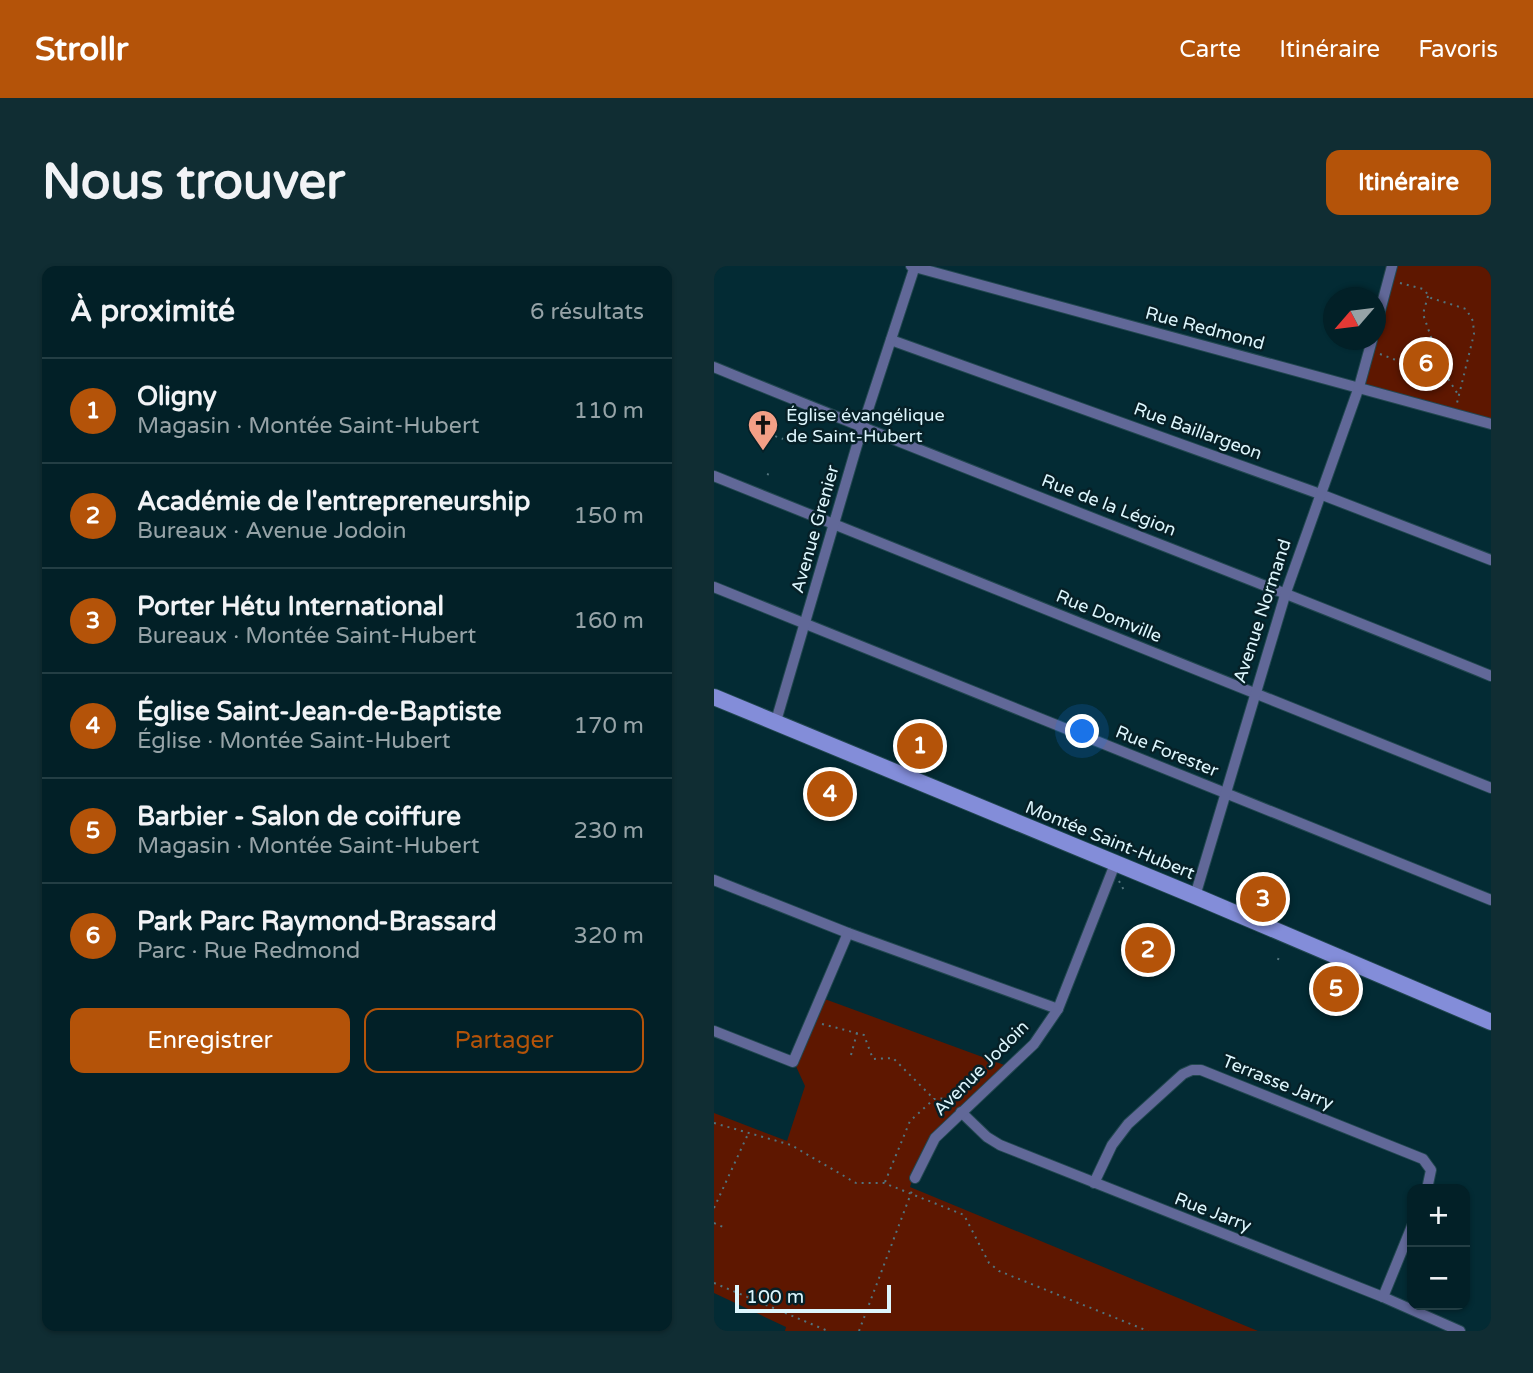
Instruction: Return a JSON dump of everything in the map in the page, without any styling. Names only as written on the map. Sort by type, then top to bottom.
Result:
[{"type":"street","name":"Avenue Grenier","points":[[776,721],[862,428],[913,266]]},
{"type":"street","name":"Rue Redmond","points":[[913,266],[1491,424]]},
{"type":"street","name":"Rue Baillargeon","points":[[891,340],[1320,494],[1491,560]]},
{"type":"street","name":"Avenue Normand","points":[[1195,896],[1286,592],[1359,387],[1369,350]]},
{"type":"street","name":"Rue de la Légion","points":[[714,367],[862,428],[1286,592],[1491,676]]},
{"type":"street","name":"Rue Domville","points":[[714,476],[1491,788]]},
{"type":"street","name":"Rue Forester","points":[[714,587],[1491,900]]},
{"type":"street","name":"Montée Saint-Hubert","points":[[714,697],[1491,1022]]},
{"type":"street","name":"Avenue Jodoin","points":[[915,1178],[935,1138],[1034,1044],[1058,1009],[1115,864]]},
{"type":"street","points":[[714,880],[848,933],[1058,1009]]},
{"type":"street","points":[[714,1031],[793,1062],[848,933]]},
{"type":"street","name":"Terrasse Jarry","points":[[1094,1184],[1112,1145],[1128,1124],[1183,1074],[1201,1070],[1423,1159],[1431,1170],[1428,1184]]},
{"type":"street","name":"Rue Jarry","points":[[961,1112],[986,1137],[1000,1145],[1383,1297],[1460,1331]]},
{"type":"street","points":[[1383,1297],[1407,1238]]},
{"type":"path","points":[[1388,270],[1423,289],[1432,298],[1466,309],[1473,321],[1474,334],[1454,414]]},
{"type":"path","points":[[1429,295],[1423,314],[1431,337],[1428,346],[1430,359]]},
{"type":"path","points":[[1380,350],[1418,368],[1430,359]]},
{"type":"path","points":[[1430,359],[1437,361],[1459,396]]},
{"type":"path","points":[[770,438],[772,435],[783,439]]},
{"type":"path","points":[[811,1020],[864,1035],[873,1059],[893,1058],[934,1099]]},
{"type":"path","points":[[851,1055],[857,1033]]},
{"type":"path","points":[[884,1183],[911,1121],[934,1099],[979,1096]]},
{"type":"path","points":[[714,1123],[791,1145],[856,1184],[884,1183],[964,1214],[989,1263],[999,1271],[1148,1331]]},
{"type":"path","points":[[714,1208],[748,1133]]},
{"type":"path","points":[[859,1331],[880,1270],[913,1194]]},
{"type":"path","points":[[714,1223],[723,1227]]},
{"type":"path","points":[[714,1283],[828,1331]]},
{"type":"shaded area","points":[[1386,266],[1491,266],[1491,427],[1355,388],[1372,350],[1386,350],[1386,287],[1381,287]]},
{"type":"shaded area","points":[[822,998],[1007,1066],[919,1159],[910,1187],[1258,1331],[785,1331],[786,1327],[714,1293],[714,1113],[787,1141],[805,1086],[794,1062]]},
{"type":"place","name":"Park Parc Raymond-Brassard","points":[[1426,364]]},
{"type":"place","name":"Église évangélique de Saint-Hubert","points":[[763,452]]},
{"type":"place","name":"Oligny","points":[[920,746]]},
{"type":"place","name":"Église Saint-Jean-de-Baptiste","points":[[830,794]]},
{"type":"place","name":"Porter Hétu International","points":[[1263,899]]},
{"type":"place","name":"Académie de l'entrepreneurship","points":[[1148,950]]},
{"type":"place","name":"Barbier - Salon de coiffure","points":[[1336,989]]}]
